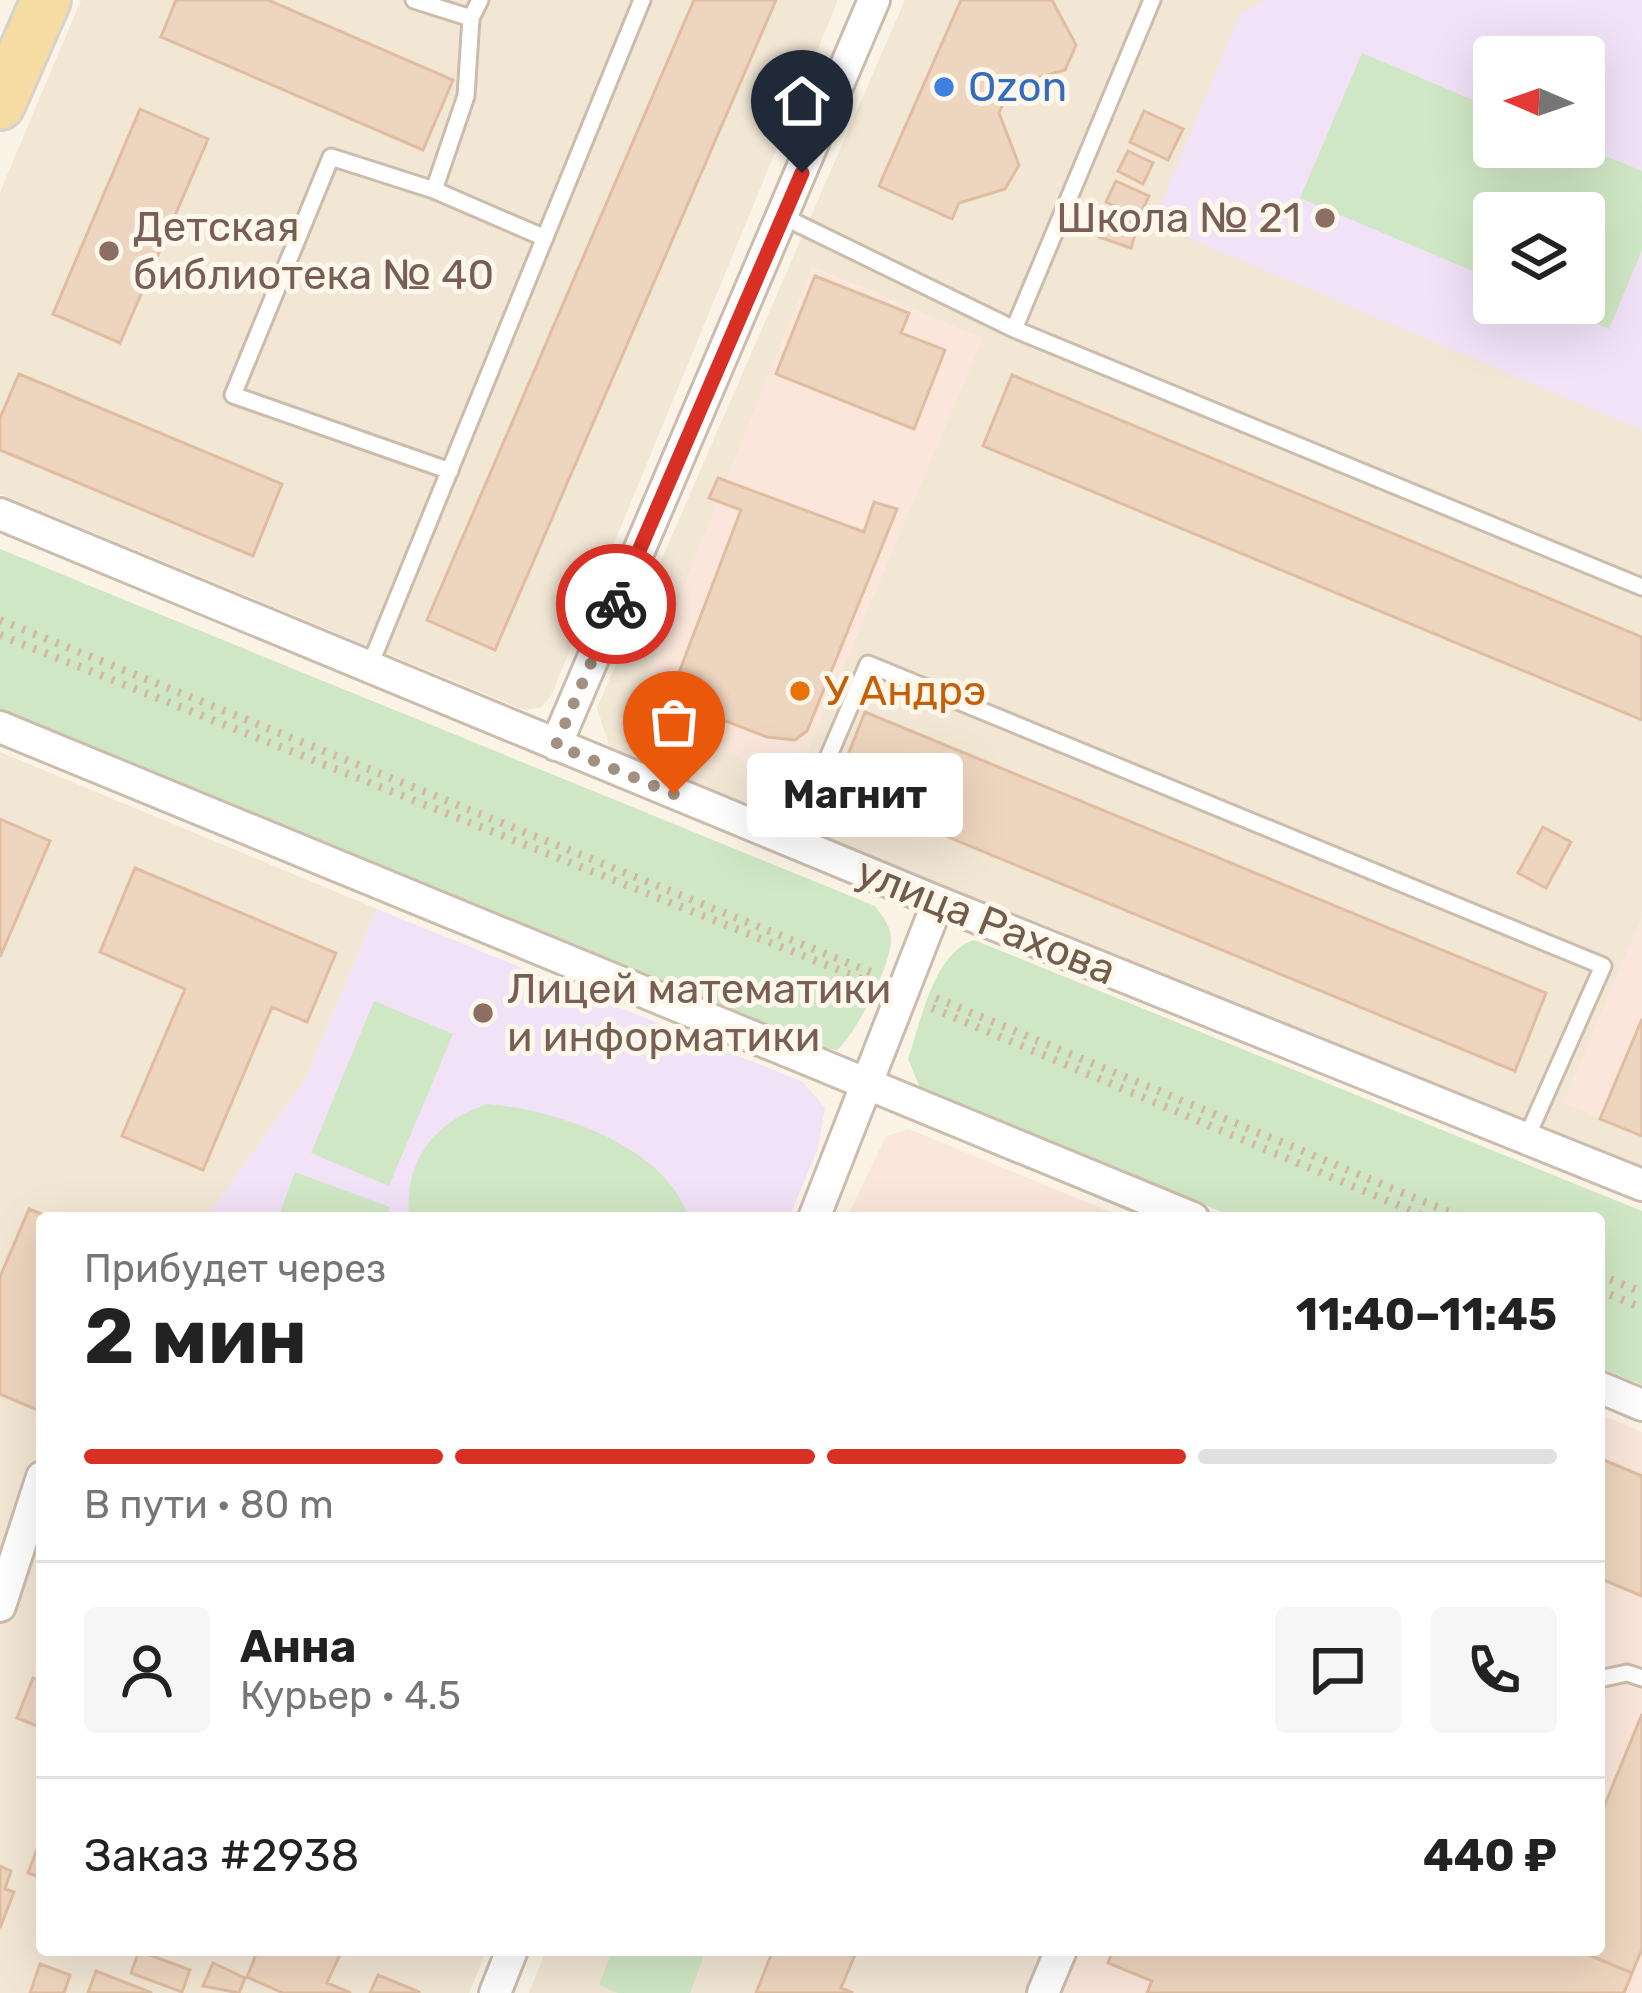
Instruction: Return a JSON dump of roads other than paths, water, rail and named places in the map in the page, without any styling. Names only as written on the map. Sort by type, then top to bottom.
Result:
[{"type":"main road","points":[[0,105],[46,0]]},
{"type":"street","points":[[556,745],[874,0]]},
{"type":"street","name":"улица Рахова","points":[[0,514],[938,902],[1642,1185]]},
{"type":"street","points":[[0,727],[1178,1212]]},
{"type":"street","points":[[816,1212],[938,902]]},
{"type":"street","points":[[1605,1390],[1642,1405]]},
{"type":"street","points":[[0,1606],[36,1495]]},
{"type":"street","points":[[495,1993],[510,1956]]},
{"type":"street","points":[[1043,1993],[1058,1956]]},
{"type":"lane","points":[[414,0],[471,18]]},
{"type":"lane","points":[[434,190],[466,96],[471,18],[480,0]]},
{"type":"lane","points":[[370,665],[642,0]]},
{"type":"lane","points":[[1014,329],[1152,0]]},
{"type":"lane","points":[[450,471],[233,394],[331,157],[434,190],[545,238]]},
{"type":"lane","points":[[784,217],[1014,329],[1642,587]]},
{"type":"lane","points":[[792,842],[868,664],[1603,966],[1526,1139]]},
{"type":"lane","points":[[1605,1678],[1627,1672],[1642,1678]]},
{"type":"place","name":"Ozon","points":[[944,87]]},
{"type":"place","name":"Школа № 21","points":[[1325,218]]},
{"type":"place","name":"Детская библиотека № 40","points":[[109,251]]},
{"type":"place","name":"У Андрэ","points":[[800,691]]},
{"type":"place","name":"Магнит","points":[[674,794]]},
{"type":"place","name":"Лицей математики и информатики","points":[[483,1013]]}]
